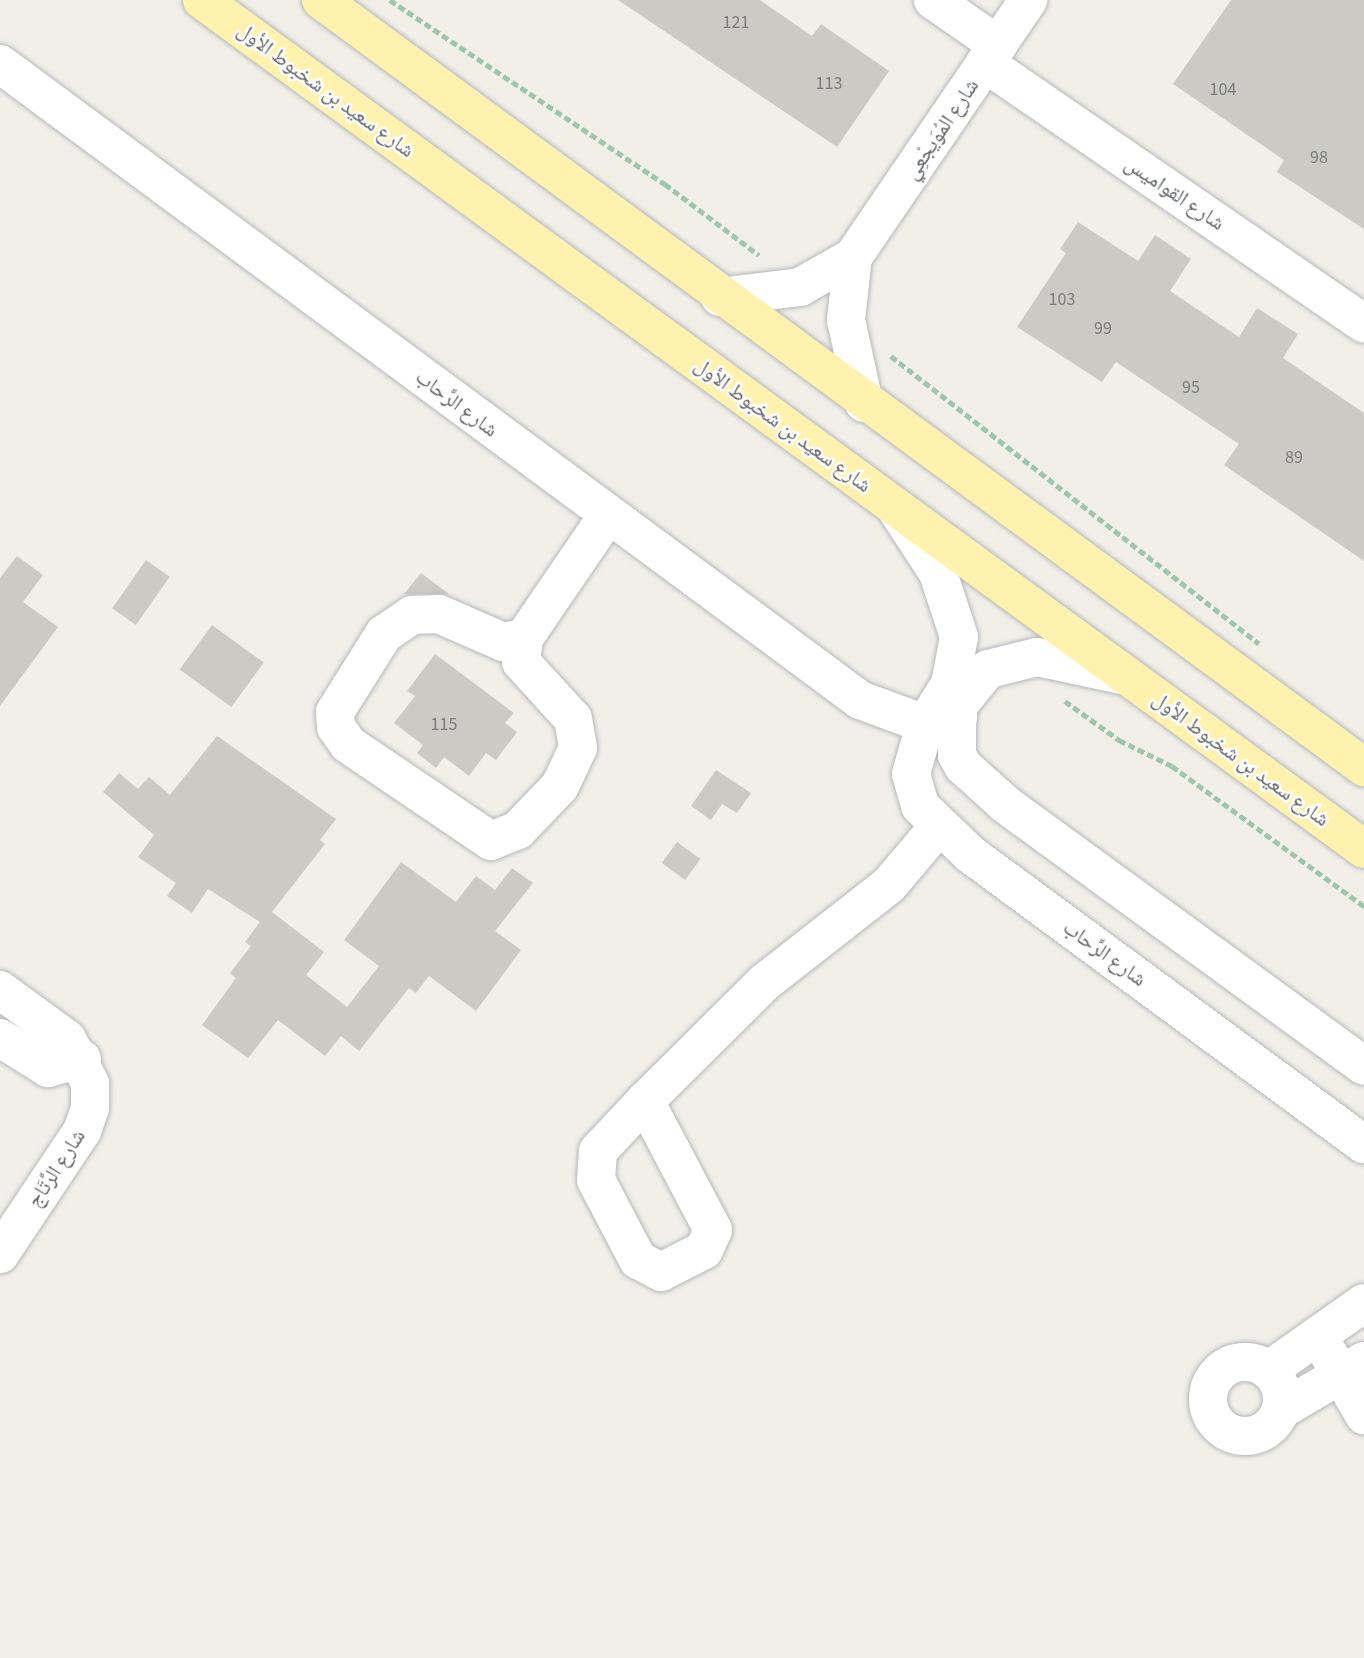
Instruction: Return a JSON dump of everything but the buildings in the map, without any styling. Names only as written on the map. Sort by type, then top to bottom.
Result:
[{"type":"main road","name":"شارع سعيد بن شخبوط الأول","points":[[202,0],[1364,849]]},
{"type":"main road","points":[[321,0],[864,403],[1364,767]]},
{"type":"street","name":"شارع القواميس","points":[[933,0],[992,54],[1364,323]]},
{"type":"street","name":"شارع المُوَيجْعِي","points":[[720,297],[800,286],[853,257],[1028,0]]},
{"type":"street","name":"شارع الرِّحاب","points":[[0,64],[860,700],[942,721]]},
{"type":"street","name":"شارع المُوَيجْعِي","points":[[853,257],[846,320],[864,403]]},
{"type":"street","name":"شارع الرِّحاب","points":[[893,505],[939,573],[959,637],[942,721],[963,766],[1005,804],[1364,1066]]},
{"type":"street","points":[[524,638],[503,642],[439,614],[412,615],[384,634],[335,712],[336,727],[348,744],[491,841],[518,830],[560,786],[578,748],[573,719],[521,662],[524,638],[608,515]]},
{"type":"street","name":"شارع الرِّحاب","points":[[1129,676],[1065,660],[1011,660],[988,669],[970,685],[957,707],[942,721],[911,774],[920,806],[938,827],[970,854],[1364,1144]]},
{"type":"street","points":[[970,854],[978,822],[1005,804]]},
{"type":"street","points":[[645,1101],[765,982],[889,885],[938,827]]},
{"type":"street","points":[[0,990],[66,1039],[82,1059],[48,1068],[0,1038]]},
{"type":"street","name":"شارع الرِّتَاج","points":[[0,1254],[82,1131],[90,1108],[82,1059]]},
{"type":"street","points":[[1269,1370],[1364,1303]]},
{"type":"street","points":[[1318,1336],[1352,1368],[1364,1415]]},
{"type":"street","points":[[1241,1362],[1269,1370],[1283,1395],[1281,1410],[1275,1423],[1249,1437],[1222,1429],[1208,1404],[1209,1389],[1227,1367],[1241,1362]]},
{"type":"street","points":[[1281,1410],[1352,1368]]},
{"type":"path","points":[[1055,694],[1119,740],[1172,766],[1364,906]]}]
